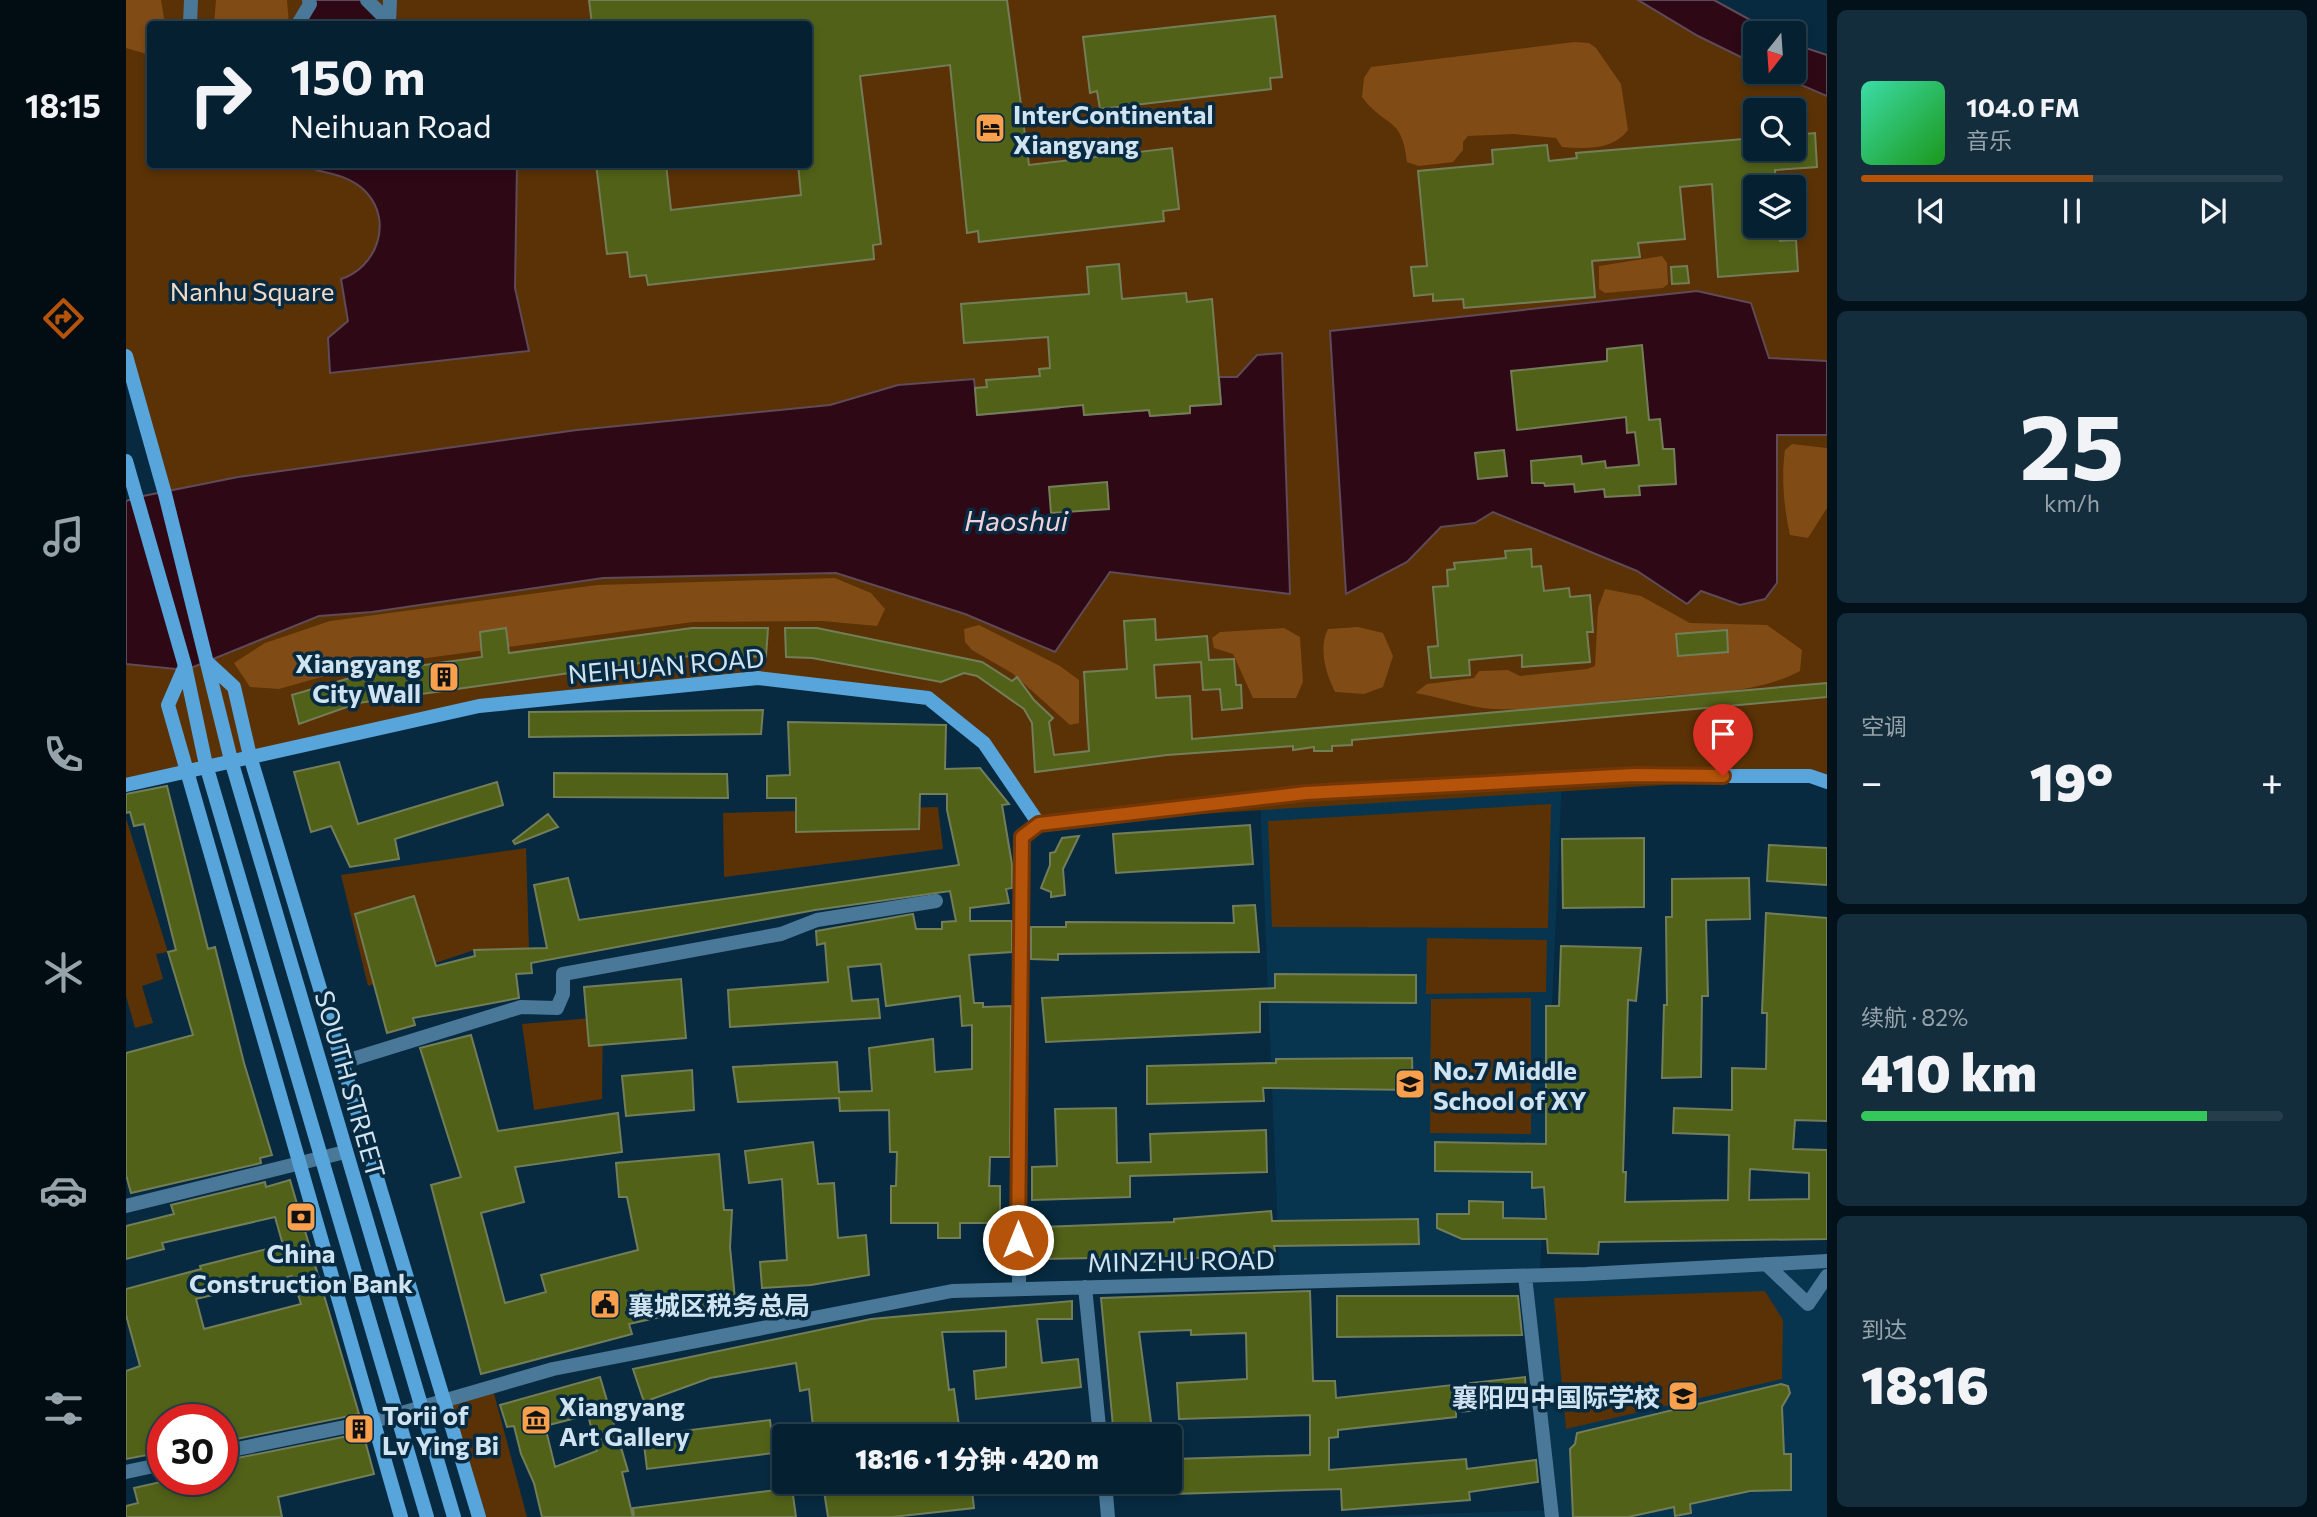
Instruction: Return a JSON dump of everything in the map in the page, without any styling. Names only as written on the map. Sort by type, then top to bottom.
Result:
[{"type":"street","points":[[190,21],[191,0]]},
{"type":"street","points":[[367,0],[388,21]]},
{"type":"street","points":[[389,21],[390,0]]},
{"type":"street","points":[[300,21],[311,1]]},
{"type":"street","name":"SOUTH STREET","points":[[126,356],[161,478],[231,760],[454,1517]]},
{"type":"street","name":"SOUTH STREET","points":[[126,461],[185,666],[206,765],[320,1159],[428,1517]]},
{"type":"street","points":[[207,662],[234,687],[250,756],[480,1517]]},
{"type":"street","points":[[185,666],[168,705],[302,1164],[401,1517]]},
{"type":"street","name":"NEIHUAN ROAD","points":[[126,785],[186,769],[479,706],[758,678],[928,698],[984,743],[1039,824]]},
{"type":"street","points":[[1019,1289],[1022,837],[1039,824],[1287,794],[1634,775],[1810,776],[1827,782]]},
{"type":"street","points":[[342,1062],[522,1007],[557,1008],[563,994],[563,974],[781,934],[817,920],[936,901]]},
{"type":"street","points":[[126,1206],[345,1152]]},
{"type":"street","name":"MINZHU ROAD","points":[[238,1449],[374,1421],[397,1412],[553,1369],[939,1293],[1525,1276],[1827,1261]]},
{"type":"street","points":[[1766,1264],[1808,1304],[1827,1276]]},
{"type":"street","points":[[1525,1276],[1552,1517]]},
{"type":"street","points":[[1085,1287],[1099,1424]]},
{"type":"street","points":[[126,1472],[147,1467]]},
{"type":"street","points":[[1106,1494],[1108,1517]]},
{"type":"shaded area","points":[[126,0],[161,0],[164,21],[147,21],[147,54],[126,48]]},
{"type":"shaded area","points":[[216,0],[287,0],[289,21],[214,21]]},
{"type":"shaded area","points":[[1574,42],[1589,43],[1596,48],[1621,84],[1628,130],[1622,137],[1607,145],[1571,148],[1562,147],[1556,138],[1514,134],[1468,136],[1463,142],[1463,150],[1453,162],[1419,166],[1407,162],[1405,147],[1397,129],[1362,97],[1364,78],[1371,67]]},
{"type":"shaded area","points":[[1662,256],[1667,263],[1668,284],[1663,288],[1605,293],[1599,289],[1599,266]]},
{"type":"shaded area","points":[[1792,444],[1827,448],[1827,508],[1808,538],[1790,535],[1788,525],[1783,471],[1785,450]]},
{"type":"shaded area","points":[[835,578],[871,593],[885,609],[877,626],[822,621],[693,622],[353,668],[279,689],[250,687],[234,663],[265,643],[330,621],[597,585]]},
{"type":"shaded area","points":[[1605,589],[1641,596],[1690,623],[1767,625],[1802,650],[1800,671],[1765,684],[1728,691],[1533,709],[1483,708],[1415,693],[1427,684],[1474,678],[1479,671],[1508,670],[1520,676],[1595,666],[1598,608]]},
{"type":"shaded area","points":[[979,625],[1060,666],[1079,680],[1079,723],[1070,725],[1012,673],[972,650],[965,642],[964,629]]},
{"type":"shaded area","points":[[1358,627],[1383,633],[1393,656],[1383,687],[1364,694],[1335,692],[1324,661],[1325,636],[1328,629]]},
{"type":"shaded area","points":[[1284,628],[1300,637],[1303,682],[1296,698],[1253,698],[1233,654],[1214,648],[1212,638],[1220,632]]},
{"type":"shaded area","name":"No.7 Middle School of XY","points":[[1562,780],[1540,1275],[1827,1261],[1827,1517],[1339,1517],[1551,1510],[1525,1276],[1280,1282],[1260,798]]},
{"type":"green space","name":"Nanhu Square","points":[[126,0],[1638,0],[1698,36],[1743,58],[1743,84],[1799,84],[1827,96],[1827,361],[1330,331],[1346,593],[1407,562],[1441,527],[1475,523],[1493,512],[1637,571],[1687,604],[1701,591],[1740,605],[1777,583],[1777,434],[1827,435],[1827,782],[1810,776],[1039,824],[984,743],[928,698],[758,678],[479,706],[126,785],[126,664],[187,670],[319,616],[372,612],[603,578],[836,573],[965,614],[1055,652],[1110,572],[1290,594],[1282,353],[1257,355],[1237,377],[1221,404],[1190,407],[1190,413],[1150,416],[1149,410],[1084,415],[1059,408],[977,415],[973,379],[898,385],[831,405],[577,430],[238,477],[165,494],[126,357]]},
{"type":"green space","points":[[1551,804],[1548,928],[1272,927],[1268,821]]},
{"type":"green space","points":[[938,807],[943,849],[724,877],[723,813]]},
{"type":"green space","points":[[126,818],[168,952],[156,954],[163,979],[142,986],[153,1023],[135,1028],[126,996]]},
{"type":"green space","points":[[526,848],[529,949],[474,950],[368,986],[341,875]]},
{"type":"green space","points":[[1427,938],[1547,940],[1546,992],[1426,994]]},
{"type":"green space","points":[[1531,998],[1531,1134],[1430,1133],[1431,999]]},
{"type":"green space","points":[[603,1017],[602,1099],[534,1110],[522,1024]]},
{"type":"green space","points":[[1765,1291],[1783,1320],[1782,1379],[1566,1429],[1554,1298]]},
{"type":"green space","points":[[492,1386],[527,1517],[479,1517],[445,1399]]},
{"type":"water","points":[[313,0],[367,0],[388,21],[300,21]]},
{"type":"water","points":[[1638,0],[1714,0],[1752,21],[1743,21],[1743,58],[1698,36]]},
{"type":"water","points":[[1806,48],[1827,55],[1827,96],[1799,84],[1806,84]]},
{"type":"water","points":[[517,168],[515,288],[529,351],[330,373],[328,338],[348,321],[341,279],[364,265],[372,255],[380,230],[374,204],[361,187],[343,177],[316,170]]},
{"type":"water","points":[[1697,291],[1751,303],[1769,358],[1827,361],[1827,435],[1777,435],[1777,583],[1765,599],[1740,605],[1701,591],[1687,604],[1637,571],[1493,512],[1475,523],[1441,527],[1407,562],[1346,594],[1330,331]]},
{"type":"water","name":"Haoshui","points":[[1282,353],[1290,594],[1110,572],[1055,652],[965,614],[836,573],[603,578],[372,612],[319,616],[186,670],[126,664],[126,501],[138,497],[238,477],[577,430],[830,405],[898,385],[974,379],[978,415],[1058,408],[1082,398],[1085,415],[1149,410],[1150,416],[1190,413],[1190,406],[1221,404],[1219,377],[1237,377],[1257,355]]},
{"type":"building","name":"InterContinental Xiangyang","points":[[589,0],[1007,0],[1029,165],[1172,148],[1179,209],[1163,211],[1164,221],[979,242],[978,231],[967,233],[950,65],[860,76],[881,244],[873,245],[874,259],[648,285],[646,275],[630,277],[627,252],[607,254],[596,168],[666,168],[671,210],[801,195],[798,168],[812,168],[812,21],[592,21]]},
{"type":"building","points":[[1275,16],[1282,77],[1270,78],[1271,89],[1100,109],[1097,91],[1090,93],[1083,37]]},
{"type":"building","points":[[1815,133],[1817,167],[1775,170],[1775,175],[1743,175],[1743,238],[1796,240],[1798,271],[1718,277],[1712,184],[1680,187],[1685,239],[1638,243],[1640,257],[1592,261],[1595,297],[1464,308],[1463,299],[1433,301],[1433,294],[1414,296],[1411,267],[1427,266],[1418,171],[1493,164],[1492,150],[1547,145],[1549,161],[1577,158],[1576,153],[1743,139],[1743,161],[1806,161],[1806,134]]},
{"type":"building","points":[[1119,264],[1122,299],[1186,293],[1187,302],[1212,299],[1221,404],[1190,406],[1190,413],[1150,416],[1149,410],[1084,415],[1083,405],[977,415],[975,388],[987,387],[986,380],[1040,376],[1039,369],[1050,368],[1048,337],[964,343],[961,304],[1089,294],[1087,267]]},
{"type":"building","points":[[1687,266],[1689,283],[1672,284],[1671,267]]},
{"type":"building","points":[[1642,345],[1649,420],[1660,419],[1663,449],[1674,449],[1676,484],[1639,486],[1640,495],[1605,497],[1604,489],[1575,492],[1574,484],[1545,486],[1544,483],[1532,483],[1531,461],[1581,456],[1582,464],[1605,461],[1606,468],[1639,465],[1635,432],[1627,433],[1626,417],[1517,430],[1511,371],[1607,361],[1607,349]]},
{"type":"building","points":[[1504,450],[1507,476],[1478,479],[1475,453]]},
{"type":"building","points":[[1107,482],[1109,509],[1051,513],[1049,487]]},
{"type":"building","points":[[1531,549],[1532,567],[1541,566],[1544,591],[1569,588],[1570,597],[1590,595],[1593,632],[1587,632],[1590,662],[1522,667],[1522,655],[1469,660],[1470,675],[1431,678],[1428,647],[1438,646],[1433,587],[1448,586],[1447,570],[1455,569],[1454,563],[1506,558],[1505,551]]},
{"type":"building","points":[[1155,619],[1156,640],[1207,636],[1209,660],[1234,659],[1236,685],[1241,685],[1242,708],[1222,710],[1220,689],[1203,690],[1201,662],[1154,665],[1156,698],[1190,696],[1192,739],[1827,683],[1827,697],[1352,740],[1352,745],[1332,746],[1332,751],[1314,751],[1314,747],[1293,750],[1293,746],[1167,755],[1035,772],[1032,723],[1024,709],[977,676],[964,673],[941,682],[812,658],[786,657],[785,628],[817,628],[982,662],[1012,681],[1017,677],[1034,700],[1053,718],[1049,722],[1054,755],[1089,751],[1084,672],[1127,669],[1124,621]]},
{"type":"building","name":"Xiangyang City Wall","points":[[506,628],[509,653],[692,628],[768,628],[766,657],[697,655],[358,703],[299,724],[292,695],[367,673],[482,657],[480,632]]},
{"type":"building","points":[[1727,630],[1728,652],[1678,656],[1676,634]]},
{"type":"building","points":[[763,710],[761,734],[529,737],[529,712]]},
{"type":"building","points":[[788,722],[946,725],[945,769],[980,768],[1009,804],[1002,805],[1012,864],[1012,888],[1006,889],[1009,903],[970,908],[970,921],[1012,921],[1012,952],[969,955],[974,1003],[983,1003],[983,1007],[1011,1006],[1010,1157],[990,1157],[989,1186],[1000,1186],[1000,1223],[960,1223],[960,1238],[938,1238],[938,1223],[891,1223],[891,1186],[896,1186],[897,1152],[890,1152],[889,1110],[840,1111],[839,1098],[738,1102],[733,1067],[837,1062],[839,1092],[872,1091],[869,1048],[933,1039],[935,1072],[972,1069],[972,1025],[962,1026],[960,996],[886,1006],[881,964],[848,967],[852,1001],[878,999],[880,1018],[730,1027],[728,990],[828,982],[825,943],[817,945],[816,931],[913,914],[916,929],[942,929],[942,922],[956,921],[950,891],[815,910],[531,963],[532,973],[516,974],[519,998],[413,1018],[415,1025],[387,1033],[355,914],[414,896],[436,966],[475,956],[474,950],[547,948],[534,885],[568,878],[579,920],[959,865],[947,810],[947,794],[920,794],[919,829],[796,832],[796,798],[767,798],[767,776],[790,775]]},
{"type":"building","points":[[339,762],[358,824],[497,782],[503,805],[395,839],[399,859],[350,867],[331,826],[311,832],[294,772]]},
{"type":"building","points":[[554,773],[727,774],[728,798],[554,797]]},
{"type":"building","points":[[167,786],[208,949],[215,947],[244,1063],[272,1155],[260,1158],[261,1163],[131,1193],[126,1175],[126,1053],[193,1035],[168,952],[176,950],[144,824],[134,826],[130,812],[126,813],[126,794]]},
{"type":"building","points":[[548,814],[558,827],[515,844],[513,841]]},
{"type":"building","points":[[1250,825],[1253,864],[1116,873],[1113,834]]},
{"type":"building","points":[[1079,836],[1063,869],[1065,895],[1051,897],[1051,892],[1041,888],[1050,865],[1050,853],[1055,852],[1062,838]]},
{"type":"building","points":[[1644,838],[1644,907],[1563,908],[1562,839]]},
{"type":"building","points":[[1769,845],[1827,848],[1827,885],[1767,881]]},
{"type":"building","points":[[1749,878],[1750,919],[1706,920],[1708,996],[1702,996],[1701,1077],[1662,1078],[1664,1005],[1667,1005],[1666,917],[1672,917],[1672,879]]},
{"type":"building","points":[[1255,905],[1259,952],[1058,954],[1058,960],[1031,959],[1031,927],[1066,927],[1066,922],[1234,923],[1233,906]]},
{"type":"building","points":[[1766,913],[1827,918],[1827,1121],[1795,1120],[1793,1149],[1827,1150],[1827,1239],[1599,1242],[1598,1254],[1548,1253],[1547,1239],[1462,1239],[1437,1228],[1437,1214],[1469,1214],[1469,1201],[1503,1202],[1503,1218],[1546,1219],[1544,1187],[1532,1188],[1532,1172],[1435,1171],[1435,1142],[1546,1144],[1546,1006],[1559,1006],[1561,946],[1641,948],[1636,1001],[1628,1000],[1623,1172],[1626,1172],[1625,1202],[1728,1200],[1729,1135],[1673,1133],[1674,1108],[1732,1110],[1732,1068],[1766,1069],[1767,1013],[1762,1013]],"holes":[[[1750,1169],[1809,1173],[1809,1199],[1749,1200]]]},
{"type":"building","points":[[1275,974],[1416,975],[1416,1003],[1260,1002],[1260,1032],[1046,1042],[1042,998],[1275,988]]},
{"type":"building","points":[[681,979],[686,1038],[589,1046],[584,987]]},
{"type":"building","points":[[471,1035],[498,1131],[618,1113],[622,1152],[515,1167],[524,1202],[481,1213],[505,1303],[546,1292],[541,1275],[638,1250],[627,1197],[619,1197],[616,1163],[719,1154],[724,1210],[732,1210],[730,1247],[736,1309],[696,1309],[629,1324],[632,1334],[481,1374],[431,1185],[461,1177],[420,1048]]},
{"type":"building","points":[[1412,1058],[1413,1090],[1263,1088],[1264,1101],[1147,1104],[1147,1066],[1276,1063],[1276,1059]]},
{"type":"building","points":[[692,1070],[694,1110],[626,1116],[622,1076]]},
{"type":"building","points":[[1116,1108],[1117,1163],[1151,1162],[1150,1134],[1266,1130],[1267,1172],[1130,1176],[1130,1197],[1032,1200],[1032,1167],[1057,1166],[1055,1109]]},
{"type":"building","points":[[813,1142],[818,1184],[834,1183],[838,1238],[866,1235],[869,1275],[811,1285],[762,1288],[760,1262],[787,1260],[782,1179],[749,1183],[745,1151]]},
{"type":"building","points":[[290,1180],[359,1414],[238,1439],[238,1404],[147,1404],[147,1455],[126,1459],[126,1371],[140,1366],[126,1315],[126,1289],[201,1269],[200,1266],[283,1245],[275,1217],[162,1243],[164,1249],[126,1259],[126,1226],[174,1214],[171,1205],[265,1182],[266,1187]],"holes":[[[292,1276],[301,1304],[204,1329],[196,1299]]]},
{"type":"building","points":[[1271,1211],[1272,1221],[1418,1219],[1419,1244],[1274,1246],[1275,1251],[1151,1262],[1151,1257],[1042,1259],[1041,1227],[1174,1222],[1174,1219]]},
{"type":"building","points":[[1310,1291],[1313,1381],[1335,1381],[1336,1398],[1525,1377],[1527,1407],[1456,1412],[1456,1417],[1338,1430],[1338,1437],[1329,1438],[1329,1470],[1466,1459],[1467,1469],[1536,1460],[1538,1482],[1469,1492],[1470,1500],[1342,1510],[1341,1489],[1182,1494],[1182,1459],[1310,1455],[1310,1415],[1179,1419],[1177,1383],[1247,1379],[1246,1333],[1191,1335],[1191,1330],[1139,1332],[1151,1424],[1113,1424],[1101,1298]]},
{"type":"building","points":[[1337,1296],[1518,1296],[1522,1335],[1337,1337]]},
{"type":"building","points":[[1072,1301],[1072,1319],[1037,1319],[1042,1363],[1078,1359],[1081,1387],[976,1399],[974,1371],[1006,1367],[1006,1331],[942,1332],[949,1390],[954,1389],[959,1424],[813,1424],[809,1389],[800,1391],[796,1363],[710,1378],[644,1402],[633,1369],[871,1319]]},
{"type":"building","points":[[600,1377],[628,1471],[622,1472],[633,1517],[542,1517],[534,1483],[521,1454],[514,1426],[507,1427],[500,1405]],"holes":[[[588,1415],[597,1451],[555,1467],[545,1426]]]},
{"type":"building","points":[[1781,1384],[1788,1386],[1790,1393],[1782,1407],[1784,1454],[1791,1454],[1791,1490],[1750,1491],[1690,1504],[1691,1513],[1675,1516],[1674,1507],[1628,1517],[1573,1517],[1570,1449],[1575,1444],[1577,1433]]},
{"type":"building","points":[[770,1420],[772,1453],[647,1469],[643,1436]]},
{"type":"building","points":[[363,1433],[374,1474],[278,1497],[282,1517],[126,1517],[126,1506],[138,1503],[134,1488],[147,1485],[147,1495],[238,1495],[238,1458]]},
{"type":"building","points":[[772,1491],[772,1494],[793,1494],[796,1517],[634,1517],[633,1508]]},
{"type":"building","points":[[824,1494],[972,1494],[974,1508],[892,1517],[828,1517]]},
{"type":"place","name":"InterContinental Xiangyang","points":[[990,128]]},
{"type":"place","name":"Xiangyang City Wall","points":[[444,677]]},
{"type":"place","name":"No.7 Middle School of XY","points":[[1410,1084]]},
{"type":"place","name":"China Construction Bank","points":[[301,1217]]},
{"type":"place","name":"襄城区税务总局","points":[[605,1304]]},
{"type":"place","name":"襄阳四中国际学校","points":[[1683,1396]]},
{"type":"place","name":"Xiangyang Art Gallery","points":[[536,1420]]},
{"type":"place","name":"Torii of Lv Ying Bi","points":[[359,1429]]},
{"type":"route","points":[[1018,1240],[1022,837],[1027,836],[1039,824],[1287,794],[1634,775],[1723,776]]}]
